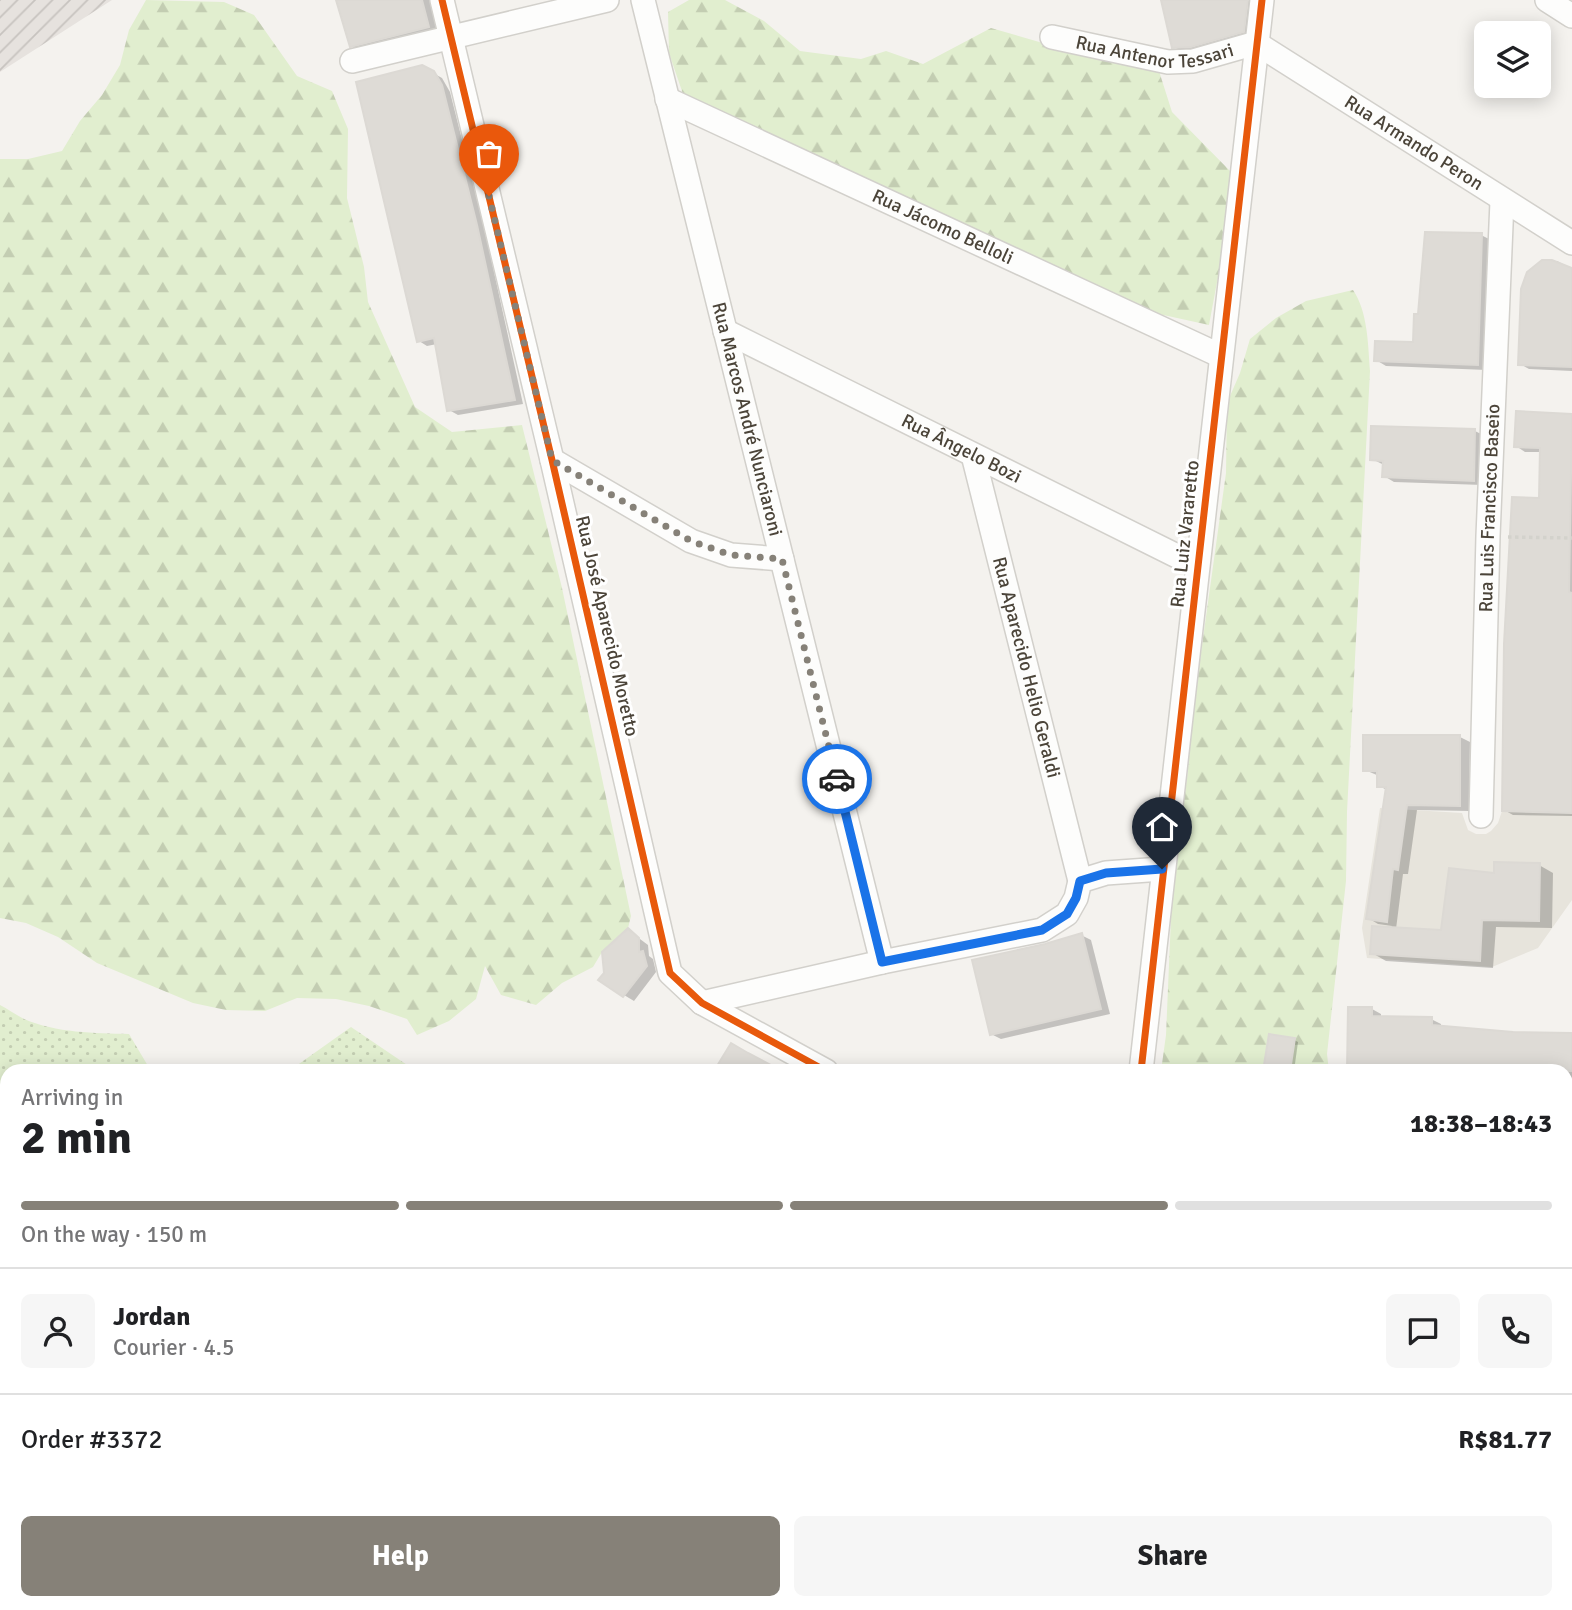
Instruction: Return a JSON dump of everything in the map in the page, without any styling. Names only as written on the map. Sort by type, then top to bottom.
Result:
[{"type":"street","name":"Rua José Aparecido Moretto","points":[[442,0],[552,460],[670,973],[702,1003],[813,1064]]},
{"type":"street","points":[[352,61],[607,0]]},
{"type":"street","name":"Rua Marcos André Nunciaroni","points":[[643,0],[882,962]]},
{"type":"street","name":"Rua Luiz Vararetto","points":[[1142,1064],[1262,0]]},
{"type":"street","name":"Rua Antenor Tessari","points":[[1052,37],[1168,62],[1193,61],[1256,43]]},
{"type":"street","name":"Rua Armando Peron","points":[[1256,43],[1572,243]]},
{"type":"street","name":"Rua Jácomo Belloli","points":[[667,99],[1221,356]]},
{"type":"street","name":"Rua Luis Francisco Baseio","points":[[1481,816],[1488,536],[1502,201]]},
{"type":"street","name":"Rua Ângelo Bozi","points":[[726,331],[1197,566]]},
{"type":"street","name":"Rua Aparecido Helio Geraldi","points":[[973,454],[1080,881]]},
{"type":"street","points":[[552,460],[691,541],[731,555],[782,559]]},
{"type":"street","points":[[702,1003],[882,962],[1042,930],[1067,914],[1076,898],[1080,881],[1106,873],[1162,869]]},
{"type":"path","points":[[1488,536],[1572,538]]},
{"type":"shaded area","points":[[0,0],[112,0],[0,72]]},
{"type":"shaded area","points":[[1380,808],[1462,813],[1468,830],[1476,834],[1491,831],[1498,823],[1502,811],[1572,813],[1572,900],[1538,948],[1492,967],[1367,958],[1362,928]]},
{"type":"green space","points":[[146,0],[224,2],[254,15],[297,76],[332,91],[348,129],[347,198],[364,267],[368,302],[415,407],[452,432],[522,425],[562,588],[631,916],[628,928],[602,952],[593,967],[562,983],[536,1005],[501,995],[485,966],[476,999],[449,1021],[417,1035],[407,1019],[369,1006],[336,999],[297,998],[265,1011],[226,1010],[193,1003],[97,963],[58,937],[26,923],[0,918],[0,159],[28,159],[62,151],[120,65],[129,30]]},
{"type":"green space","points":[[689,0],[725,0],[764,21],[800,51],[861,59],[886,51],[923,64],[991,28],[1159,71],[1172,112],[1231,172],[1229,218],[1209,325],[1136,309],[684,97],[669,53],[668,12]]},
{"type":"green space","points":[[1353,290],[1362,308],[1370,371],[1347,812],[1346,881],[1327,1054],[1328,1064],[1162,1064],[1166,1035],[1173,871],[1226,473],[1227,403],[1250,339],[1276,318],[1306,301]]},
{"type":"green space","points":[[0,1005],[24,1019],[49,1027],[129,1034],[147,1064],[0,1064]]},
{"type":"green space","points":[[351,1027],[406,1064],[299,1064]]},
{"type":"building","points":[[336,0],[422,0],[429,27],[350,47]]},
{"type":"building","points":[[1161,0],[1248,0],[1244,32],[1191,47],[1172,48]]},
{"type":"building","points":[[422,65],[434,71],[442,85],[477,225],[515,400],[447,411],[434,338],[417,342],[356,82]]},
{"type":"building","points":[[1425,232],[1482,233],[1478,365],[1374,361],[1375,341],[1413,342]]},
{"type":"building","points":[[1542,260],[1552,260],[1572,268],[1572,367],[1518,365],[1521,289],[1527,272]]},
{"type":"building","points":[[1516,411],[1572,414],[1569,592],[1572,593],[1572,813],[1502,811],[1504,644],[1512,497],[1539,498],[1540,448],[1514,447]]},
{"type":"building","points":[[1371,426],[1475,429],[1474,481],[1382,477],[1383,461],[1370,460]]},
{"type":"building","points":[[1363,735],[1460,735],[1460,806],[1407,805],[1398,870],[1393,869],[1387,922],[1366,919],[1386,787],[1377,787],[1377,771],[1363,771]]},
{"type":"building","points":[[1494,862],[1540,863],[1539,921],[1482,920],[1480,961],[1370,954],[1372,926],[1441,930],[1449,868],[1494,873]]},
{"type":"building","points":[[628,928],[639,938],[639,952],[643,951],[647,966],[623,997],[598,980],[604,973],[602,952]]},
{"type":"building","points":[[1082,933],[1101,1009],[990,1035],[972,960]]},
{"type":"building","points":[[1348,1007],[1372,1007],[1372,1016],[1432,1017],[1432,1025],[1513,1032],[1572,1033],[1572,1064],[1347,1064]]},
{"type":"building","points":[[1269,1034],[1295,1038],[1291,1064],[1264,1064]]},
{"type":"building","points":[[731,1043],[769,1064],[718,1064]]},
{"type":"cycle path","points":[[442,0],[552,460],[670,973],[702,1003],[813,1064]]},
{"type":"cycle path","points":[[1142,1064],[1262,0]]},
{"type":"way so far","points":[[489,196],[552,460],[691,541],[731,555],[782,559],[837,779]]},
{"type":"route","points":[[837,779],[882,962],[1042,930],[1067,914],[1076,898],[1080,881],[1106,873],[1162,869]]}]
